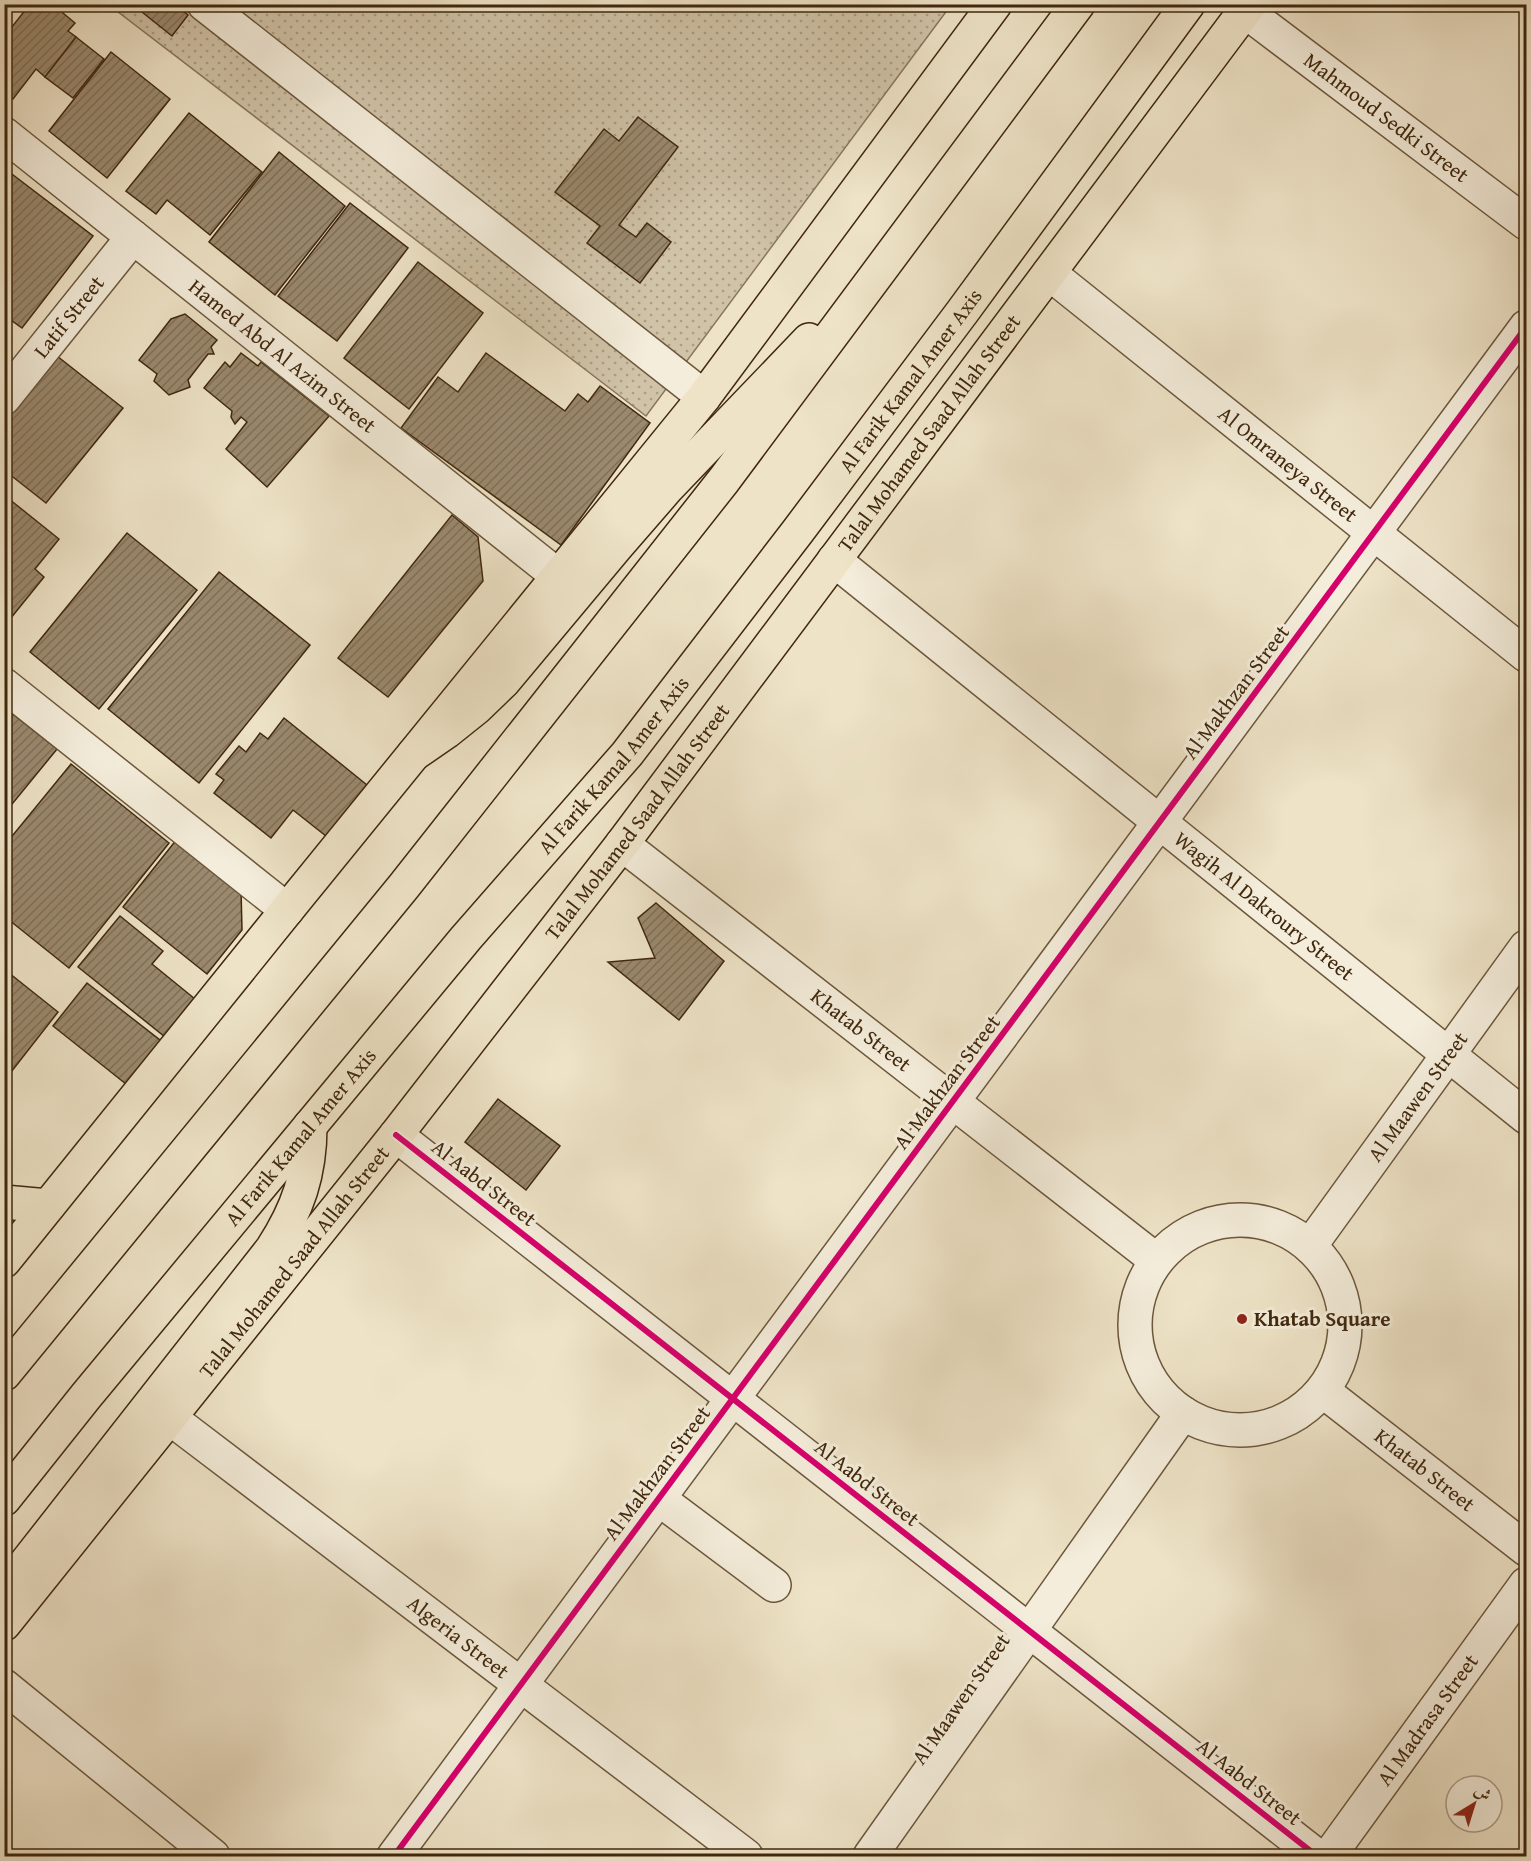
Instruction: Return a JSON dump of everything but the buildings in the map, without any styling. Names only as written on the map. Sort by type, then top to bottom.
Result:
[{"type":"main road","points":[[4,1261],[704,397],[995,4]]},
{"type":"main road","points":[[4,1374],[412,876],[724,480],[1078,4]]},
{"type":"main road","name":"Al Farik Kamal Amer Axis","points":[[4,1499],[86,1396],[466,938],[627,754],[913,378],[1188,4]]},
{"type":"main road","name":"Talal Mohamed Saad Allah Street","points":[[4,1624],[396,1135],[622,844],[1248,8]]},
{"type":"main road","points":[[414,754],[476,708],[504,681],[668,487],[777,372],[889,260]]},
{"type":"main road","points":[[4,1591],[284,1231],[302,1191],[307,1170],[310,1126]]},
{"type":"main road","points":[[4,1202],[48,1206]]},
{"type":"street","points":[[204,4],[704,397]]},
{"type":"street","name":"Mahmoud Sedki Street","points":[[1248,8],[1527,223]]},
{"type":"street","name":"Hamed Abd Al Azim Street","points":[[4,134],[558,576]]},
{"type":"street","name":"Latif Street","points":[[4,398],[133,237]]},
{"type":"street","name":"Al Omraneya Street","points":[[1049,273],[1527,655]]},
{"type":"street","name":"Al Makhzan Street","points":[[393,1857],[1527,327]]},
{"type":"street","name":"Wagih Al Dakroury Street","points":[[834,560],[1527,1117]]},
{"type":"street","points":[[4,685],[287,910]]},
{"type":"street","name":"Khatab Street","points":[[622,844],[1156,1260]]},
{"type":"street","name":"Al Maawen Street","points":[[1310,1246],[1527,947]]},
{"type":"street","name":"Al Aabd Street","points":[[396,1135],[1317,1857]]},
{"type":"street","points":[[1230,1219],[1258,1221],[1286,1230],[1310,1246],[1328,1266],[1339,1290],[1345,1316],[1344,1343],[1337,1368],[1323,1391],[1304,1408],[1282,1422],[1257,1429],[1231,1430],[1206,1425],[1183,1413],[1160,1395],[1144,1370],[1136,1343],[1135,1314],[1141,1286],[1156,1260],[1176,1240],[1202,1226],[1230,1219]]},
{"type":"street","name":"Khatab Street","points":[[1323,1391],[1527,1549]]},
{"type":"street","name":"Al Maawen Street","points":[[870,1857],[1183,1413]]},
{"type":"street","name":"Algeria Street","points":[[170,1418],[522,1684],[746,1857]]},
{"type":"street","points":[[659,1499],[774,1585]]},
{"type":"street","name":"Al Madrasa Street","points":[[1329,1857],[1527,1584]]},
{"type":"street","points":[[4,1686],[213,1857]]},
{"type":"shaded area","points":[[109,5],[951,5],[646,416]]},
{"type":"cycle path","points":[[394,1856],[1526,327]]},
{"type":"cycle path","points":[[396,1135],[1317,1856]]},
{"type":"place","name":"Khatab Square","points":[[1242,1319]]}]
